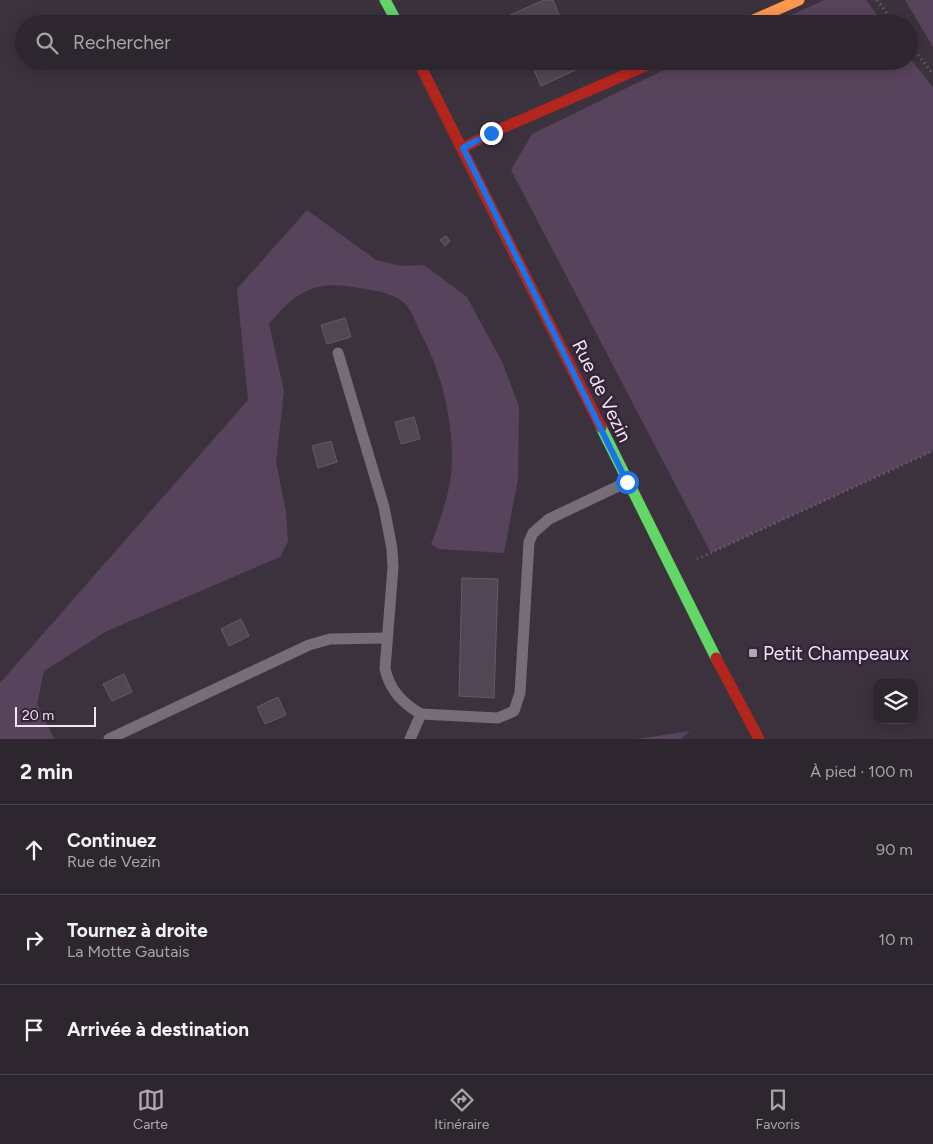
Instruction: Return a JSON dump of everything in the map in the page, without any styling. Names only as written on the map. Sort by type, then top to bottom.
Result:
[{"type":"main road","points":[[385,0],[393,15]]},
{"type":"main road","points":[[765,15],[799,0]]},
{"type":"main road","name":"Rue de Vezin","points":[[423,70],[461,143],[671,570],[759,739]]},
{"type":"main road","points":[[461,143],[491,133],[636,70]]},
{"type":"lane","points":[[338,353],[384,507],[392,549],[393,567],[385,669],[388,682],[397,696],[408,707],[421,714],[498,718],[514,711],[520,693],[529,542],[533,533],[549,519],[627,482]]},
{"type":"lane","points":[[110,739],[309,645],[330,639],[387,638]]},
{"type":"lane","points":[[410,739],[421,714]]},
{"type":"path","points":[[877,0],[888,15]]},
{"type":"path","points":[[918,55],[933,74]]},
{"type":"path","points":[[671,570],[933,451]]},
{"type":"shaded area","points":[[825,0],[866,0],[877,15],[791,15]]},
{"type":"shaded area","points":[[905,0],[933,0],[933,47],[918,22],[918,15],[914,15]]},
{"type":"shaded area","points":[[918,68],[933,87],[933,451],[711,553],[511,170],[532,134],[664,70],[918,70]]},
{"type":"shaded area","points":[[307,210],[376,260],[401,266],[424,265],[467,297],[502,362],[519,406],[518,479],[504,553],[438,549],[431,544],[450,483],[451,438],[446,401],[441,382],[428,347],[408,308],[398,298],[379,292],[339,285],[315,288],[296,297],[269,324],[284,391],[276,462],[286,512],[288,541],[280,557],[107,631],[44,671],[37,704],[54,739],[0,739],[0,683],[248,400],[237,289]]},
{"type":"shaded area","points":[[690,731],[681,739],[636,739]]},
{"type":"building","points":[[544,0],[553,0],[559,15],[510,15]]},
{"type":"building","points":[[534,70],[576,70],[541,86]]},
{"type":"building","points":[[446,236],[450,241],[445,246],[440,240]]},
{"type":"building","points":[[345,318],[351,337],[327,344],[321,325]]},
{"type":"building","points":[[414,417],[420,439],[401,444],[395,422]]},
{"type":"building","points":[[331,441],[337,462],[318,468],[312,446]]},
{"type":"building","points":[[462,578],[498,579],[494,698],[459,696]]},
{"type":"building","points":[[241,619],[249,636],[229,646],[221,629]]},
{"type":"building","points":[[124,674],[132,692],[112,701],[103,684]]},
{"type":"building","points":[[278,697],[286,715],[265,724],[257,707]]},
{"type":"traffic: fast","points":[[385,0],[393,15]]},
{"type":"traffic: fast","points":[[601,427],[716,658]]},
{"type":"traffic: slow","points":[[765,15],[799,0]]},
{"type":"traffic: jam","points":[[422,70],[601,427]]},
{"type":"traffic: jam","points":[[463,148],[491,133],[636,70]]},
{"type":"traffic: jam","points":[[716,658],[759,739]]},
{"type":"place","name":"Petit Champeaux","points":[[753,653]]},
{"type":"route","points":[[491,133],[463,148],[627,482]]}]
